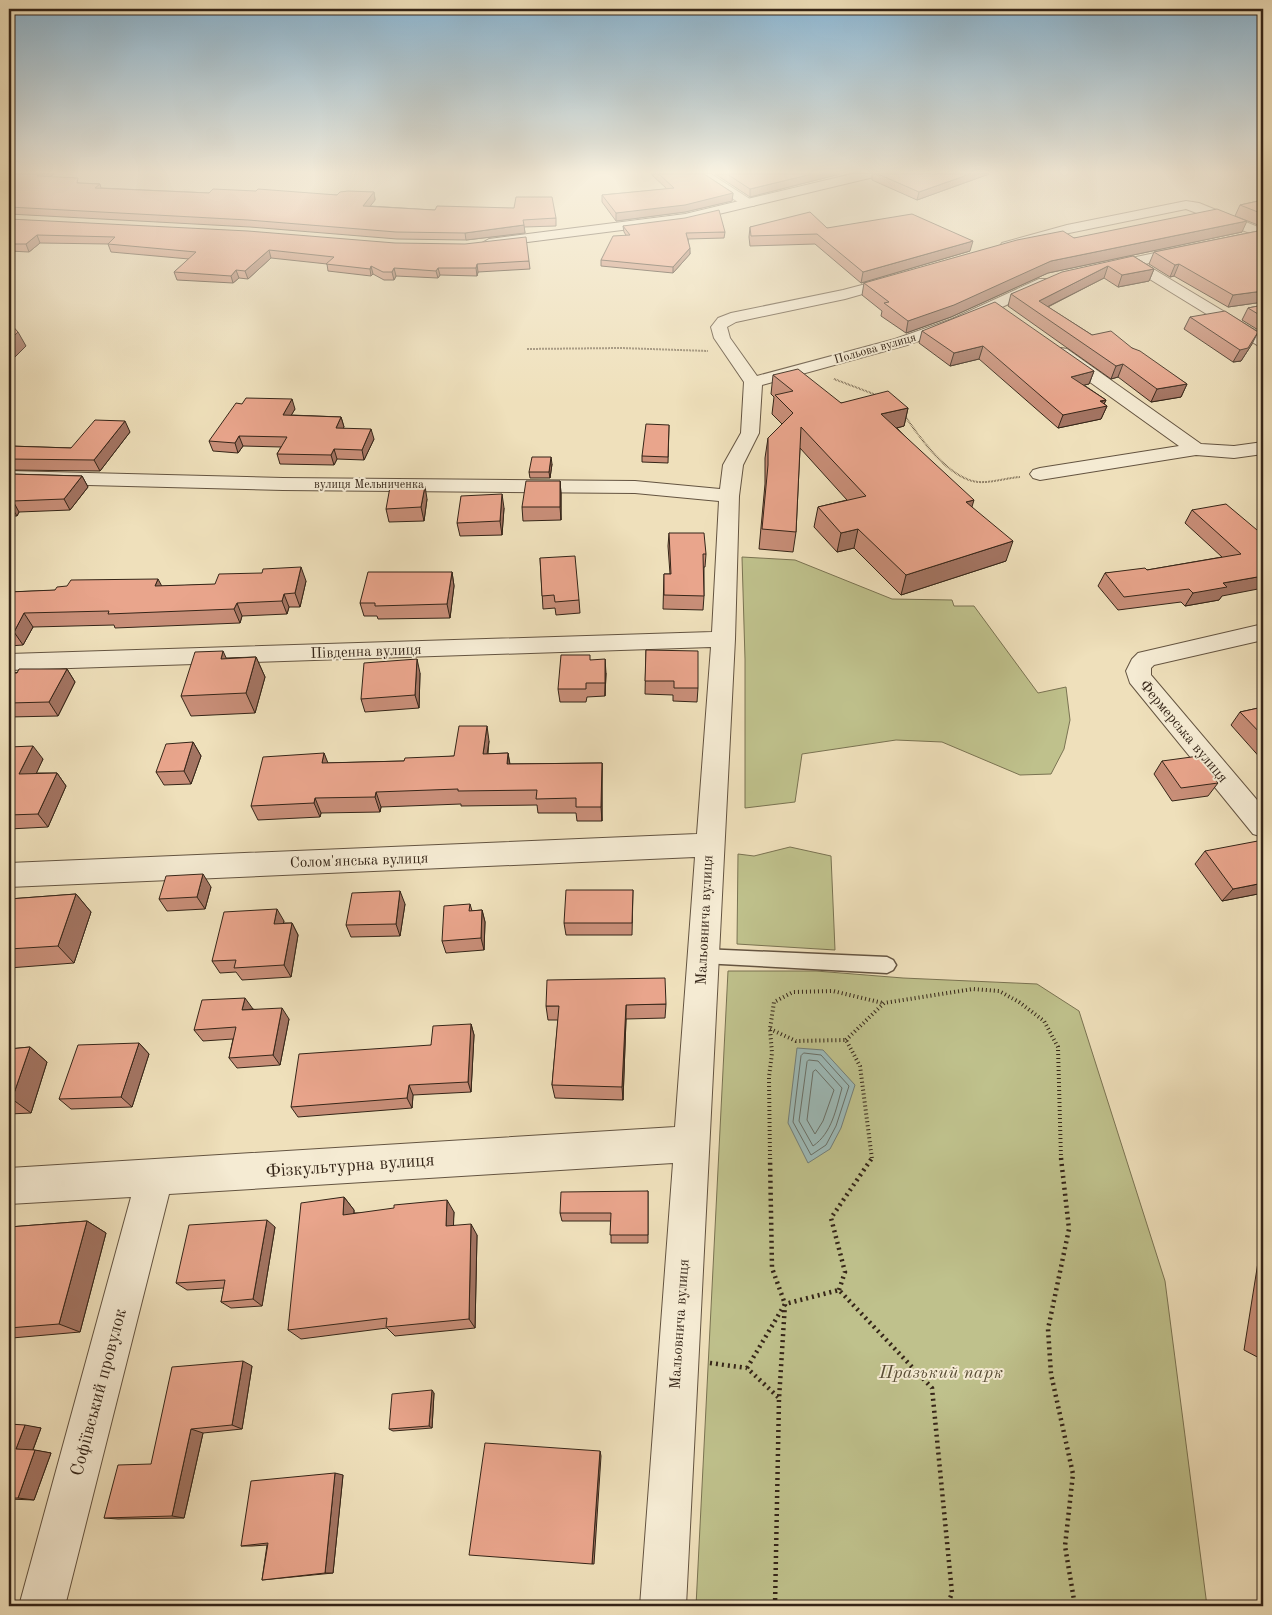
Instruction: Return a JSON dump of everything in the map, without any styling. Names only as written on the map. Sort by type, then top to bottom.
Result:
[{"type":"street","points":[[1088,271],[1191,249]]},
{"type":"street","points":[[1132,262],[1263,342]]},
{"type":"street","points":[[753,382],[718,330],[719,325],[724,320],[845,294],[910,276]]},
{"type":"street","name":"Польова вулиця","points":[[753,382],[909,339],[958,322],[1053,278],[1062,276]]},
{"type":"street","points":[[993,305],[1009,316]]},
{"type":"street","points":[[1050,345],[1196,449]]},
{"type":"street","name":"Мальовнича вулиця","points":[[662,1606],[676,1360],[692,1144],[702,956],[723,639],[730,496],[733,465],[750,432],[753,382]]},
{"type":"street","points":[[1040,474],[1196,449],[1234,452],[1263,448]]},
{"type":"street","name":"вулиця Мельниченка","points":[[9,477],[283,484],[610,486],[730,496]]},
{"type":"street","name":"Фермерська вулиця","points":[[1263,632],[1146,659],[1140,664],[1138,670],[1138,677],[1263,826]]},
{"type":"street","name":"Південна вулиця","points":[[9,662],[723,639]]},
{"type":"street","name":"Солом'янська вулиця","points":[[9,875],[709,845]]},
{"type":"street","name":"Фізкультурна вулиця","points":[[9,1186],[692,1144]]},
{"type":"street","name":"Софіївський провулок","points":[[42,1606],[155,1177]]},
{"type":"lane","points":[[702,956],[887,965]]},
{"type":"path","points":[[527,349],[621,348],[731,352]]},
{"type":"path","points":[[805,368],[886,398]]},
{"type":"path","points":[[901,410],[918,434],[959,476],[976,482],[1040,474]]},
{"type":"path","points":[[775,1606],[779,1399],[784,1304],[772,1268],[768,1077],[772,1053],[770,1029],[774,1002],[793,992],[833,991],[884,1003],[973,989],[999,991],[1019,1002],[1044,1021],[1058,1047],[1061,1169],[1069,1229],[1048,1329],[1051,1374],[1074,1474],[1065,1546],[1075,1606]]},
{"type":"path","points":[[770,1029],[796,1041],[846,1040],[884,1003]]},
{"type":"path","points":[[839,1290],[845,1272],[830,1218],[872,1160],[860,1066],[846,1040]]},
{"type":"path","points":[[747,1368],[784,1304],[839,1290]]},
{"type":"path","points":[[839,1290],[932,1388],[952,1593],[948,1606]]},
{"type":"path","points":[[676,1360],[747,1368],[779,1399]]},
{"type":"green space","points":[[742,557],[795,560],[892,599],[952,600],[954,606],[974,606],[1038,693],[1066,687],[1070,720],[1064,749],[1051,774],[1020,775],[942,742],[896,740],[802,754],[795,802],[745,808],[745,659]]},
{"type":"green space","points":[[790,847],[831,856],[835,950],[737,944],[738,854],[754,856]]},
{"type":"green space","name":"Празький парк","points":[[728,971],[816,971],[903,978],[1037,984],[1079,1011],[1165,1281],[1207,1606],[696,1606]]},
{"type":"water","points":[[797,1048],[823,1050],[855,1085],[841,1128],[830,1149],[808,1163],[788,1123]]},
{"type":"building","points":[[167,249],[528,249],[529,261],[477,264],[476,268],[438,268],[436,271],[394,268],[392,272],[383,272],[371,266],[370,269],[326,264],[334,257],[269,250],[245,271],[236,270],[231,276],[174,272],[196,252]]},
{"type":"building","points":[[606,249],[689,249],[673,267],[601,260]]},
{"type":"building","points":[[836,249],[943,249],[863,272]]},
{"type":"building","points":[[984,249],[1108,249],[1051,261],[954,305],[908,321],[884,303],[889,302],[864,283]]},
{"type":"building","points":[[1167,249],[1263,249],[1263,291],[1233,295],[1154,252]]},
{"type":"building","points":[[1133,256],[1154,269],[1122,275],[1108,266],[1039,301],[1092,335],[1111,331],[1132,348],[1140,351],[1187,384],[1157,389],[1123,364],[1116,366],[1011,294],[1062,272]]},
{"type":"building","points":[[995,302],[1094,371],[1071,377],[1106,400],[1100,401],[1107,406],[1063,415],[983,346],[954,353],[922,331]]},
{"type":"building","points":[[1263,305],[1263,317],[1248,308]]},
{"type":"building","points":[[1225,311],[1258,332],[1248,348],[1240,350],[1190,317]]},
{"type":"building","points":[[9,322],[18,332],[9,341]]},
{"type":"building","points":[[798,369],[841,403],[888,391],[908,408],[881,414],[974,500],[966,502],[1013,541],[906,575],[858,529],[841,533],[818,507],[866,496],[801,427],[796,532],[762,529],[768,465],[768,438],[793,413],[775,395],[793,391],[773,375]]},
{"type":"building","points":[[246,398],[292,399],[283,415],[341,417],[336,428],[371,429],[362,450],[334,449],[331,455],[277,454],[287,437],[239,436],[235,443],[209,441],[236,403],[242,404]]},
{"type":"building","points":[[95,420],[125,421],[94,460],[9,459],[9,446],[71,448]]},
{"type":"building","points":[[646,424],[669,425],[668,457],[642,456]]},
{"type":"building","points":[[532,457],[551,457],[549,472],[529,472]]},
{"type":"building","points":[[9,474],[82,476],[64,499],[13,501],[9,505]]},
{"type":"building","points":[[526,481],[560,481],[560,507],[522,507]]},
{"type":"building","points":[[425,486],[421,507],[386,509],[390,487]]},
{"type":"building","points":[[502,494],[500,521],[457,523],[461,496]]},
{"type":"building","points":[[1226,504],[1263,535],[1263,576],[1223,583],[1227,587],[1193,593],[1189,589],[1124,597],[1105,573],[1145,568],[1147,570],[1241,554],[1192,510]]},
{"type":"building","points":[[669,533],[704,533],[706,554],[703,554],[704,596],[664,595],[664,574],[671,574]]},
{"type":"building","points":[[575,556],[579,600],[555,602],[554,595],[542,596],[540,558]]},
{"type":"building","points":[[301,567],[295,593],[284,594],[282,601],[237,603],[234,609],[108,614],[109,611],[24,613],[14,632],[9,632],[9,592],[55,590],[57,587],[67,586],[71,580],[158,579],[155,586],[215,584],[219,574],[262,573],[263,569]]},
{"type":"building","points":[[368,572],[452,572],[447,604],[375,606],[375,603],[360,603]]},
{"type":"building","points":[[646,650],[698,651],[698,688],[674,688],[674,681],[645,681]]},
{"type":"building","points":[[223,651],[221,659],[256,657],[246,693],[181,696],[195,652]]},
{"type":"building","points":[[561,655],[590,655],[590,660],[605,659],[605,683],[586,683],[586,689],[558,689]]},
{"type":"building","points":[[417,659],[415,695],[361,699],[364,663]]},
{"type":"building","points":[[19,669],[67,669],[49,702],[9,703],[9,673],[17,673]]},
{"type":"building","points":[[1263,707],[1263,736],[1240,712]]},
{"type":"building","points":[[459,726],[487,726],[483,754],[508,753],[507,764],[602,763],[601,807],[576,807],[576,798],[536,799],[537,790],[458,791],[458,789],[376,792],[375,797],[315,798],[314,803],[251,806],[263,757],[324,753],[322,763],[404,761],[405,758],[454,756]]},
{"type":"building","points":[[193,742],[184,771],[156,772],[166,744]]},
{"type":"building","points":[[33,746],[19,774],[57,773],[38,814],[9,815],[9,747]]},
{"type":"building","points":[[1199,756],[1218,783],[1181,788],[1162,761]]},
{"type":"building","points":[[1263,840],[1263,883],[1233,889],[1205,851]]},
{"type":"building","points":[[203,874],[197,897],[159,899],[166,876]]},
{"type":"building","points":[[566,890],[633,890],[632,923],[564,923]]},
{"type":"building","points":[[400,891],[396,924],[346,925],[352,893]]},
{"type":"building","points":[[76,894],[58,946],[9,949],[9,899]]},
{"type":"building","points":[[470,904],[469,911],[482,910],[481,938],[442,941],[444,906]]},
{"type":"building","points":[[277,909],[274,924],[292,923],[284,965],[234,968],[236,960],[212,961],[224,912]]},
{"type":"building","points":[[665,978],[666,1004],[626,1005],[622,1087],[552,1085],[559,1006],[546,1006],[547,980]]},
{"type":"building","points":[[245,998],[242,1010],[282,1008],[273,1055],[229,1058],[236,1027],[194,1030],[202,1000]]},
{"type":"building","points":[[471,1024],[468,1082],[409,1085],[407,1098],[291,1107],[299,1054],[431,1045],[433,1026]]},
{"type":"building","points":[[139,1043],[121,1097],[59,1099],[78,1045]]},
{"type":"building","points":[[30,1047],[12,1099],[9,1099],[9,1049]]},
{"type":"building","points":[[648,1191],[648,1235],[610,1235],[611,1213],[560,1213],[561,1192]]},
{"type":"building","points":[[344,1197],[343,1215],[394,1208],[394,1205],[447,1200],[446,1226],[471,1224],[469,1319],[386,1327],[387,1318],[288,1330],[301,1203]]},
{"type":"building","points":[[267,1220],[253,1299],[221,1302],[225,1280],[176,1283],[189,1225]]},
{"type":"building","points":[[87,1221],[59,1324],[9,1328],[9,1266],[11,1259],[9,1259],[9,1227]]},
{"type":"building","points":[[243,1361],[232,1425],[191,1429],[172,1516],[104,1518],[118,1465],[151,1464],[172,1367]]},
{"type":"building","points":[[432,1390],[429,1426],[389,1429],[392,1394]]},
{"type":"building","points":[[9,1424],[25,1425],[16,1449],[35,1450],[18,1498],[9,1498]]},
{"type":"building","points":[[485,1443],[600,1451],[592,1564],[469,1555]]},
{"type":"building","points":[[335,1473],[325,1573],[262,1580],[268,1543],[241,1546],[251,1481]]}]
